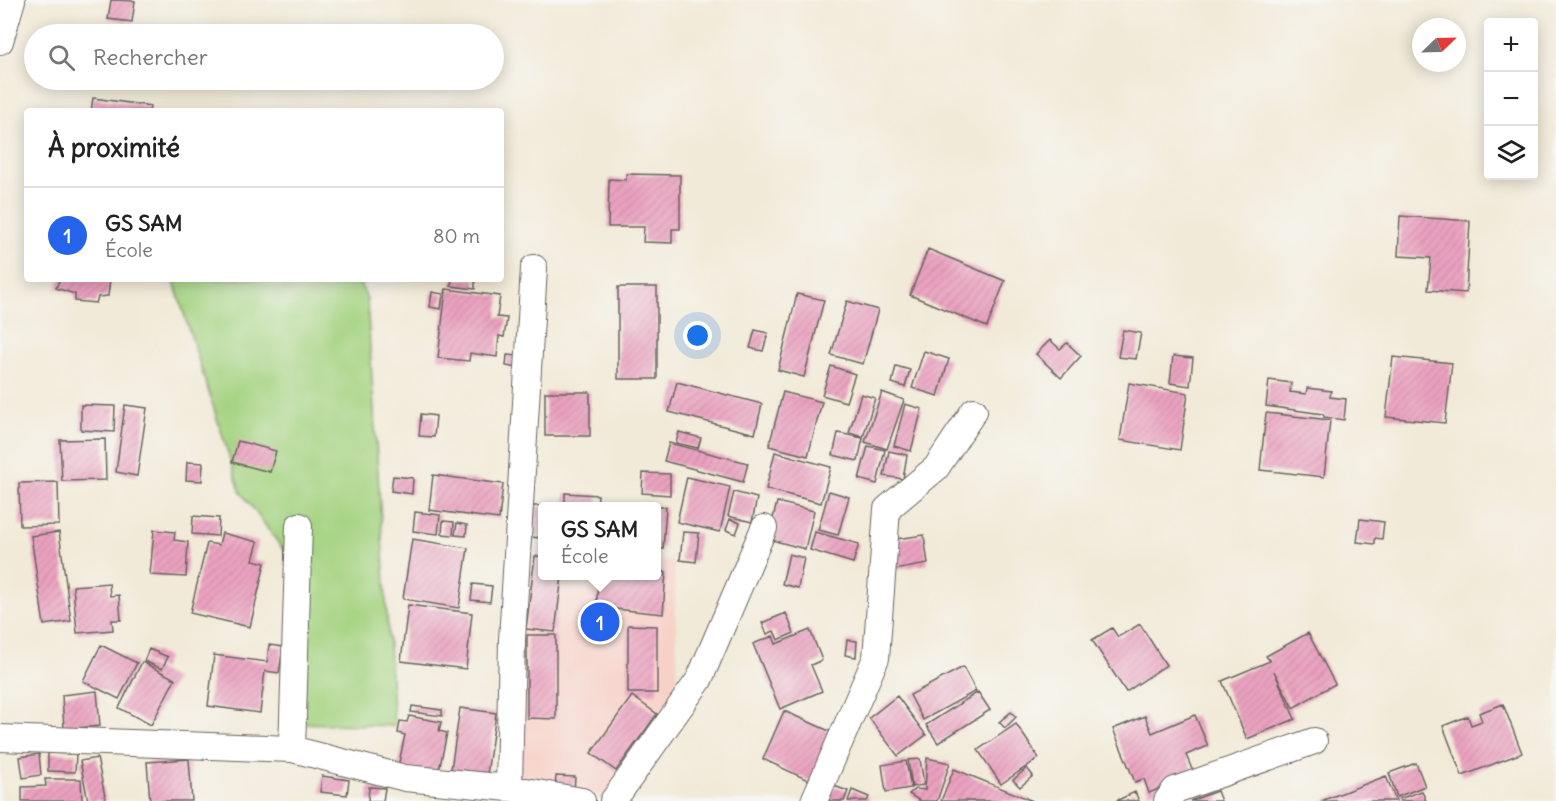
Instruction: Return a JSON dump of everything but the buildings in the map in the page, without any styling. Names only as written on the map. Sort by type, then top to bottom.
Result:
[{"type":"street","points":[[0,41],[12,0]]},
{"type":"street","points":[[509,788],[512,640],[534,268]]},
{"type":"street","points":[[814,801],[876,658],[887,509],[936,468],[974,411]]},
{"type":"street","points":[[292,749],[299,525]]},
{"type":"street","points":[[614,801],[699,680],[764,528]]},
{"type":"street","points":[[0,738],[292,749],[405,778],[509,788],[582,801]]},
{"type":"street","points":[[1167,801],[1175,790],[1314,741]]},
{"type":"shaded area","points":[[528,549],[538,550],[538,580],[661,580],[661,560],[674,562],[678,683],[606,798],[527,785],[513,767]]},
{"type":"green space","points":[[174,282],[359,282],[367,299],[394,726],[298,723],[293,563],[240,491]]},
{"type":"place","name":"GS SAM","points":[[600,622]]}]
